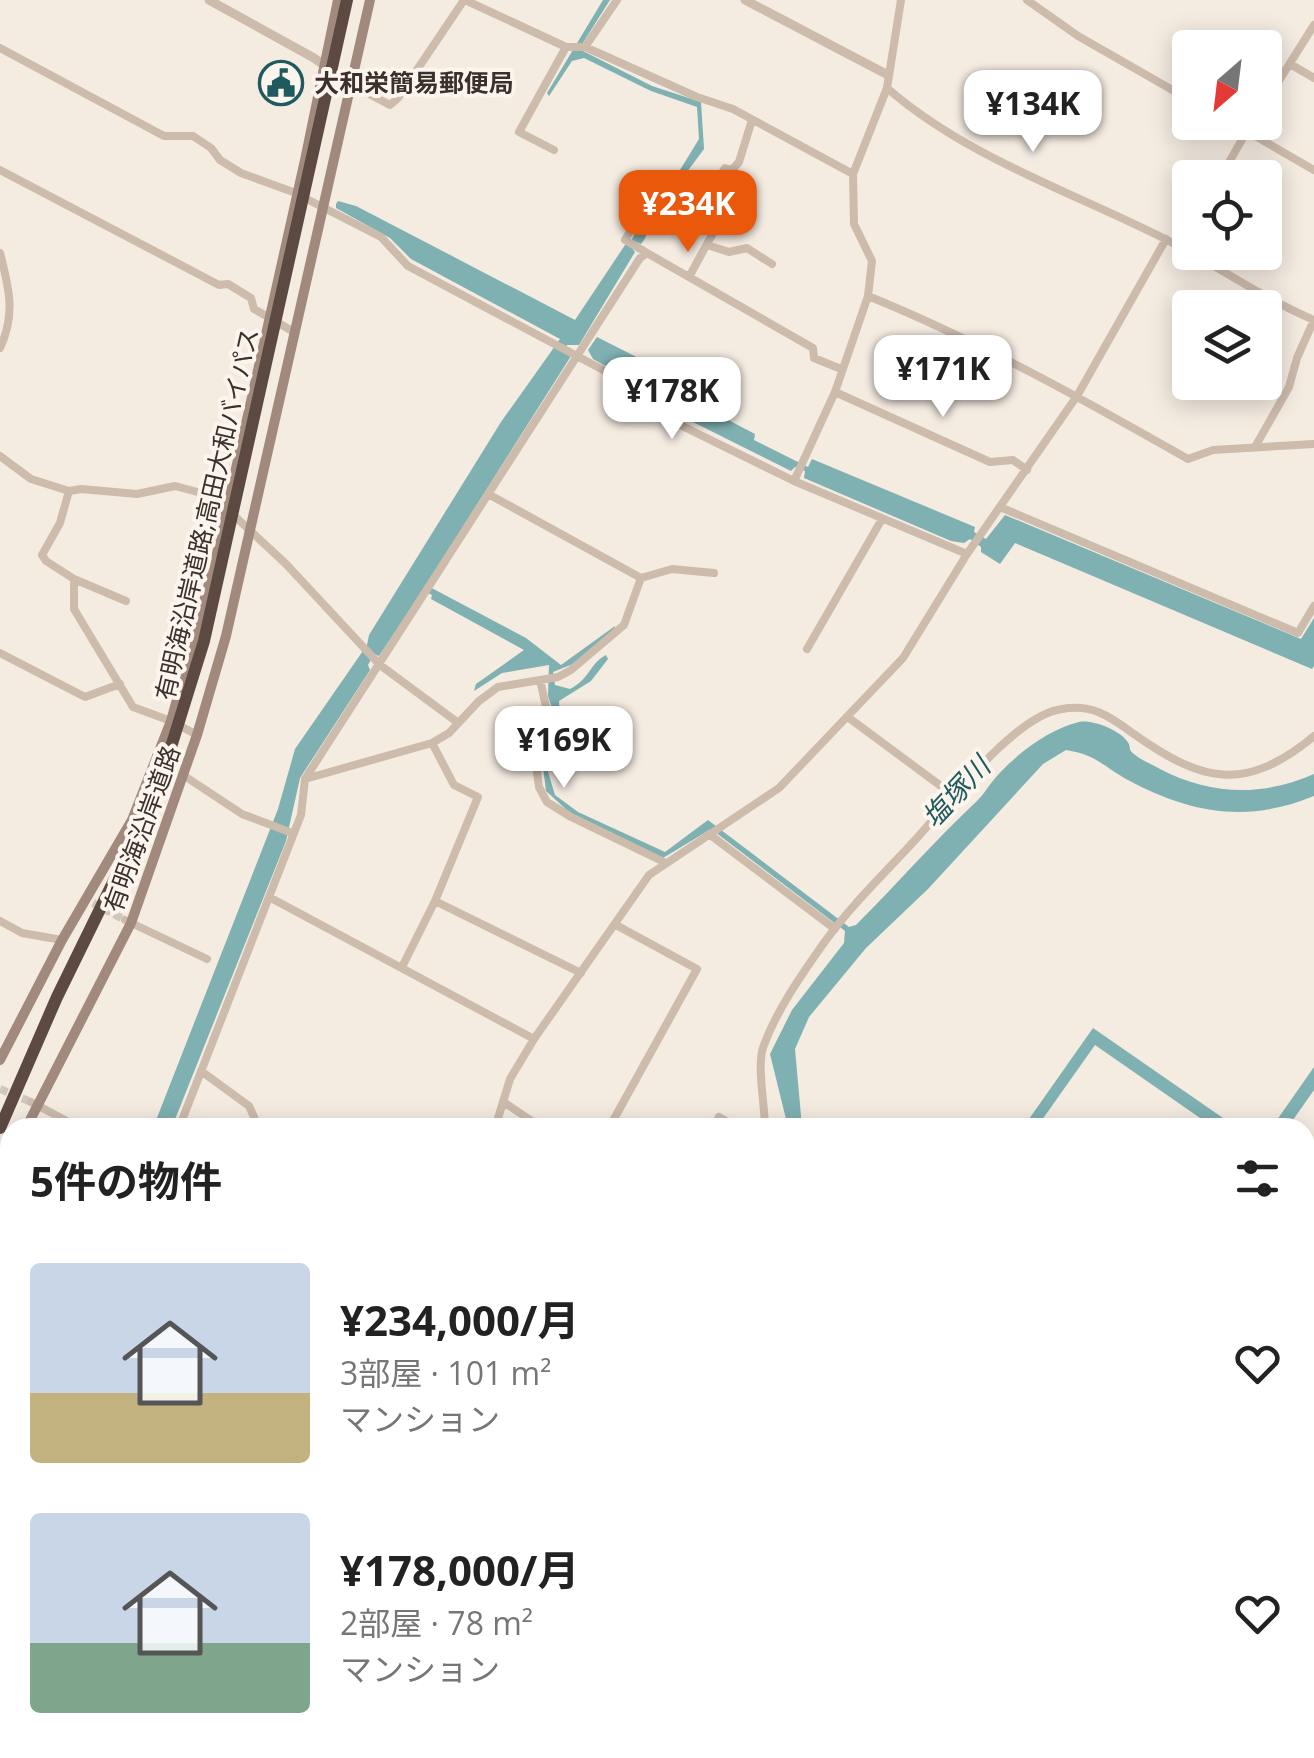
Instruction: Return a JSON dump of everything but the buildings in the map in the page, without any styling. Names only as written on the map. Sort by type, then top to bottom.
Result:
[{"type":"highway","name":"有明海沿岸道路;高田大和バイパス","points":[[4,1118],[57,997],[126,856],[171,747],[204,642],[347,0]]},
{"type":"main road","name":"有明海沿岸道路","points":[[0,1060],[62,940],[89,901],[132,820],[172,721],[226,510],[338,0]]},
{"type":"main road","name":"有明海沿岸道路","points":[[29,1118],[128,922],[197,736],[226,636],[370,0]]},
{"type":"street","points":[[208,0],[390,104],[398,98],[464,0],[566,47],[585,47],[697,97],[732,108],[849,172]]},
{"type":"street","points":[[585,47],[617,0]]},
{"type":"street","points":[[745,0],[883,72]]},
{"type":"street","points":[[901,0],[883,72],[887,88],[914,112],[991,156],[1172,243]]},
{"type":"street","points":[[1026,0],[1078,36],[1172,90]]},
{"type":"street","points":[[1282,76],[1314,25]]},
{"type":"street","points":[[554,150],[518,132],[566,47]]},
{"type":"street","points":[[0,48],[164,136],[193,136],[229,166],[322,206],[381,237],[408,266],[652,396],[668,419],[882,518],[969,551]]},
{"type":"street","points":[[1290,64],[1314,78]]},
{"type":"street","points":[[796,478],[835,392],[868,296],[872,261],[854,224],[849,172],[887,88]]},
{"type":"street","points":[[689,277],[713,232],[694,220],[725,168],[732,170],[739,162],[752,120]]},
{"type":"street","points":[[1261,140],[1314,170]]},
{"type":"street","points":[[0,170],[218,285],[228,284],[251,298],[254,308],[294,332]]},
{"type":"street","points":[[639,216],[625,240],[812,348],[814,358],[842,369]]},
{"type":"street","points":[[499,1118],[510,1078],[534,1039],[649,875],[780,788],[904,658],[969,551],[1076,396],[1166,240]]},
{"type":"street","points":[[708,245],[729,252],[747,248],[772,264]]},
{"type":"street","points":[[0,252],[12,304],[9,329],[0,348]]},
{"type":"street","points":[[183,1118],[301,815],[306,779],[640,258],[647,253]]},
{"type":"street","points":[[1223,270],[1314,320],[1283,400],[1255,447]]},
{"type":"street","points":[[868,296],[920,317],[1076,396],[1188,459],[1213,450],[1314,444]]},
{"type":"street","points":[[835,392],[990,462],[1013,460],[1027,470]]},
{"type":"street","points":[[240,441],[269,446]]},
{"type":"street","points":[[0,456],[31,479],[69,492],[81,489],[137,494],[175,486],[213,496],[251,529],[380,665],[457,722]]},
{"type":"street","points":[[69,492],[60,523],[42,555],[46,562],[74,579],[126,601]]},
{"type":"street","points":[[490,494],[641,578],[672,568],[714,573]]},
{"type":"street","points":[[1000,507],[1298,633],[1314,606]]},
{"type":"street","points":[[807,649],[882,518]]},
{"type":"street","points":[[306,779],[432,743],[449,733],[498,687],[571,670],[624,625],[641,578]]},
{"type":"street","points":[[74,579],[74,608],[132,707],[172,721],[197,736]]},
{"type":"street","points":[[0,653],[84,697],[120,684]]},
{"type":"street","points":[[540,680],[550,724],[537,773],[547,802],[571,818],[664,862]]},
{"type":"street","points":[[765,1118],[762,1049],[783,1004],[835,928],[954,795],[1002,746],[1042,715],[1058,709],[1092,709],[1107,714],[1175,760],[1225,776],[1261,770],[1284,760],[1314,736]]},
{"type":"street","points":[[849,718],[954,795]]},
{"type":"street","points":[[402,967],[435,902],[478,797],[454,785],[432,743]]},
{"type":"street","points":[[183,774],[242,814],[292,833]]},
{"type":"street","points":[[709,834],[835,928]]},
{"type":"street","points":[[269,897],[534,1039]]},
{"type":"street","points":[[435,902],[582,973]]},
{"type":"street","points":[[0,921],[22,933],[62,940]]},
{"type":"street","points":[[128,922],[207,959]]},
{"type":"street","points":[[616,925],[697,970],[616,1118]]},
{"type":"street","points":[[201,1071],[250,1106],[254,1118]]},
{"type":"street","points":[[504,1103],[527,1118]]},
{"type":"street","points":[[34,1104],[61,1118]]},
{"type":"water","points":[[603,0],[610,0],[579,49],[652,86],[701,102],[704,149],[675,188],[670,189],[641,244],[634,241],[631,247],[635,252],[579,345],[567,345],[565,350],[571,356],[426,585],[526,638],[561,665],[615,626],[573,664],[553,672],[555,685],[570,689],[600,659],[606,655],[608,659],[591,681],[559,701],[560,718],[546,765],[555,795],[578,812],[665,852],[708,820],[849,927],[856,925],[1010,763],[1043,737],[1079,722],[1112,729],[1139,758],[1198,784],[1256,789],[1314,774],[1314,796],[1265,810],[1219,811],[1151,791],[1076,752],[1066,750],[1043,764],[928,889],[866,948],[809,1017],[795,1049],[801,1118],[786,1118],[770,1054],[792,1010],[844,943],[845,931],[711,829],[663,858],[569,812],[546,791],[543,767],[556,720],[548,696],[549,665],[502,673],[474,691],[476,684],[524,650],[431,599],[432,595],[423,590],[379,656],[374,654],[368,665],[370,670],[300,778],[286,841],[176,1118],[157,1118],[278,809],[295,749],[367,645],[369,635],[501,422],[560,339],[411,259],[390,238],[336,208],[336,204],[338,201],[356,206],[575,320],[639,225],[650,219],[699,139],[697,107],[651,91],[584,58],[572,61],[549,96],[547,93]]},
{"type":"water","points":[[597,337],[674,376],[669,389],[755,434],[754,440],[808,467],[812,459],[975,527],[974,532],[986,539],[1005,515],[1301,639],[1314,618],[1314,666],[1312,669],[1015,543],[1000,564],[970,539],[964,543],[951,541],[804,478],[805,471],[795,467],[791,471],[669,410],[659,396],[593,359],[588,350]]},
{"type":"water","points":[[1093,1028],[1223,1118],[1200,1118],[1095,1045],[1043,1118],[1030,1118]]},
{"type":"water","points":[[1314,1067],[1314,1090],[1294,1118],[1278,1118]]},
{"type":"tunnel","points":[[93,903],[125,920]]},
{"type":"tunnel","points":[[0,1089],[31,1102]]},
{"type":"place","name":"大和栄簡易郵便局","points":[[281,83]]},
{"type":"water label","name":"塩塚川","points":[[956,792]]}]
